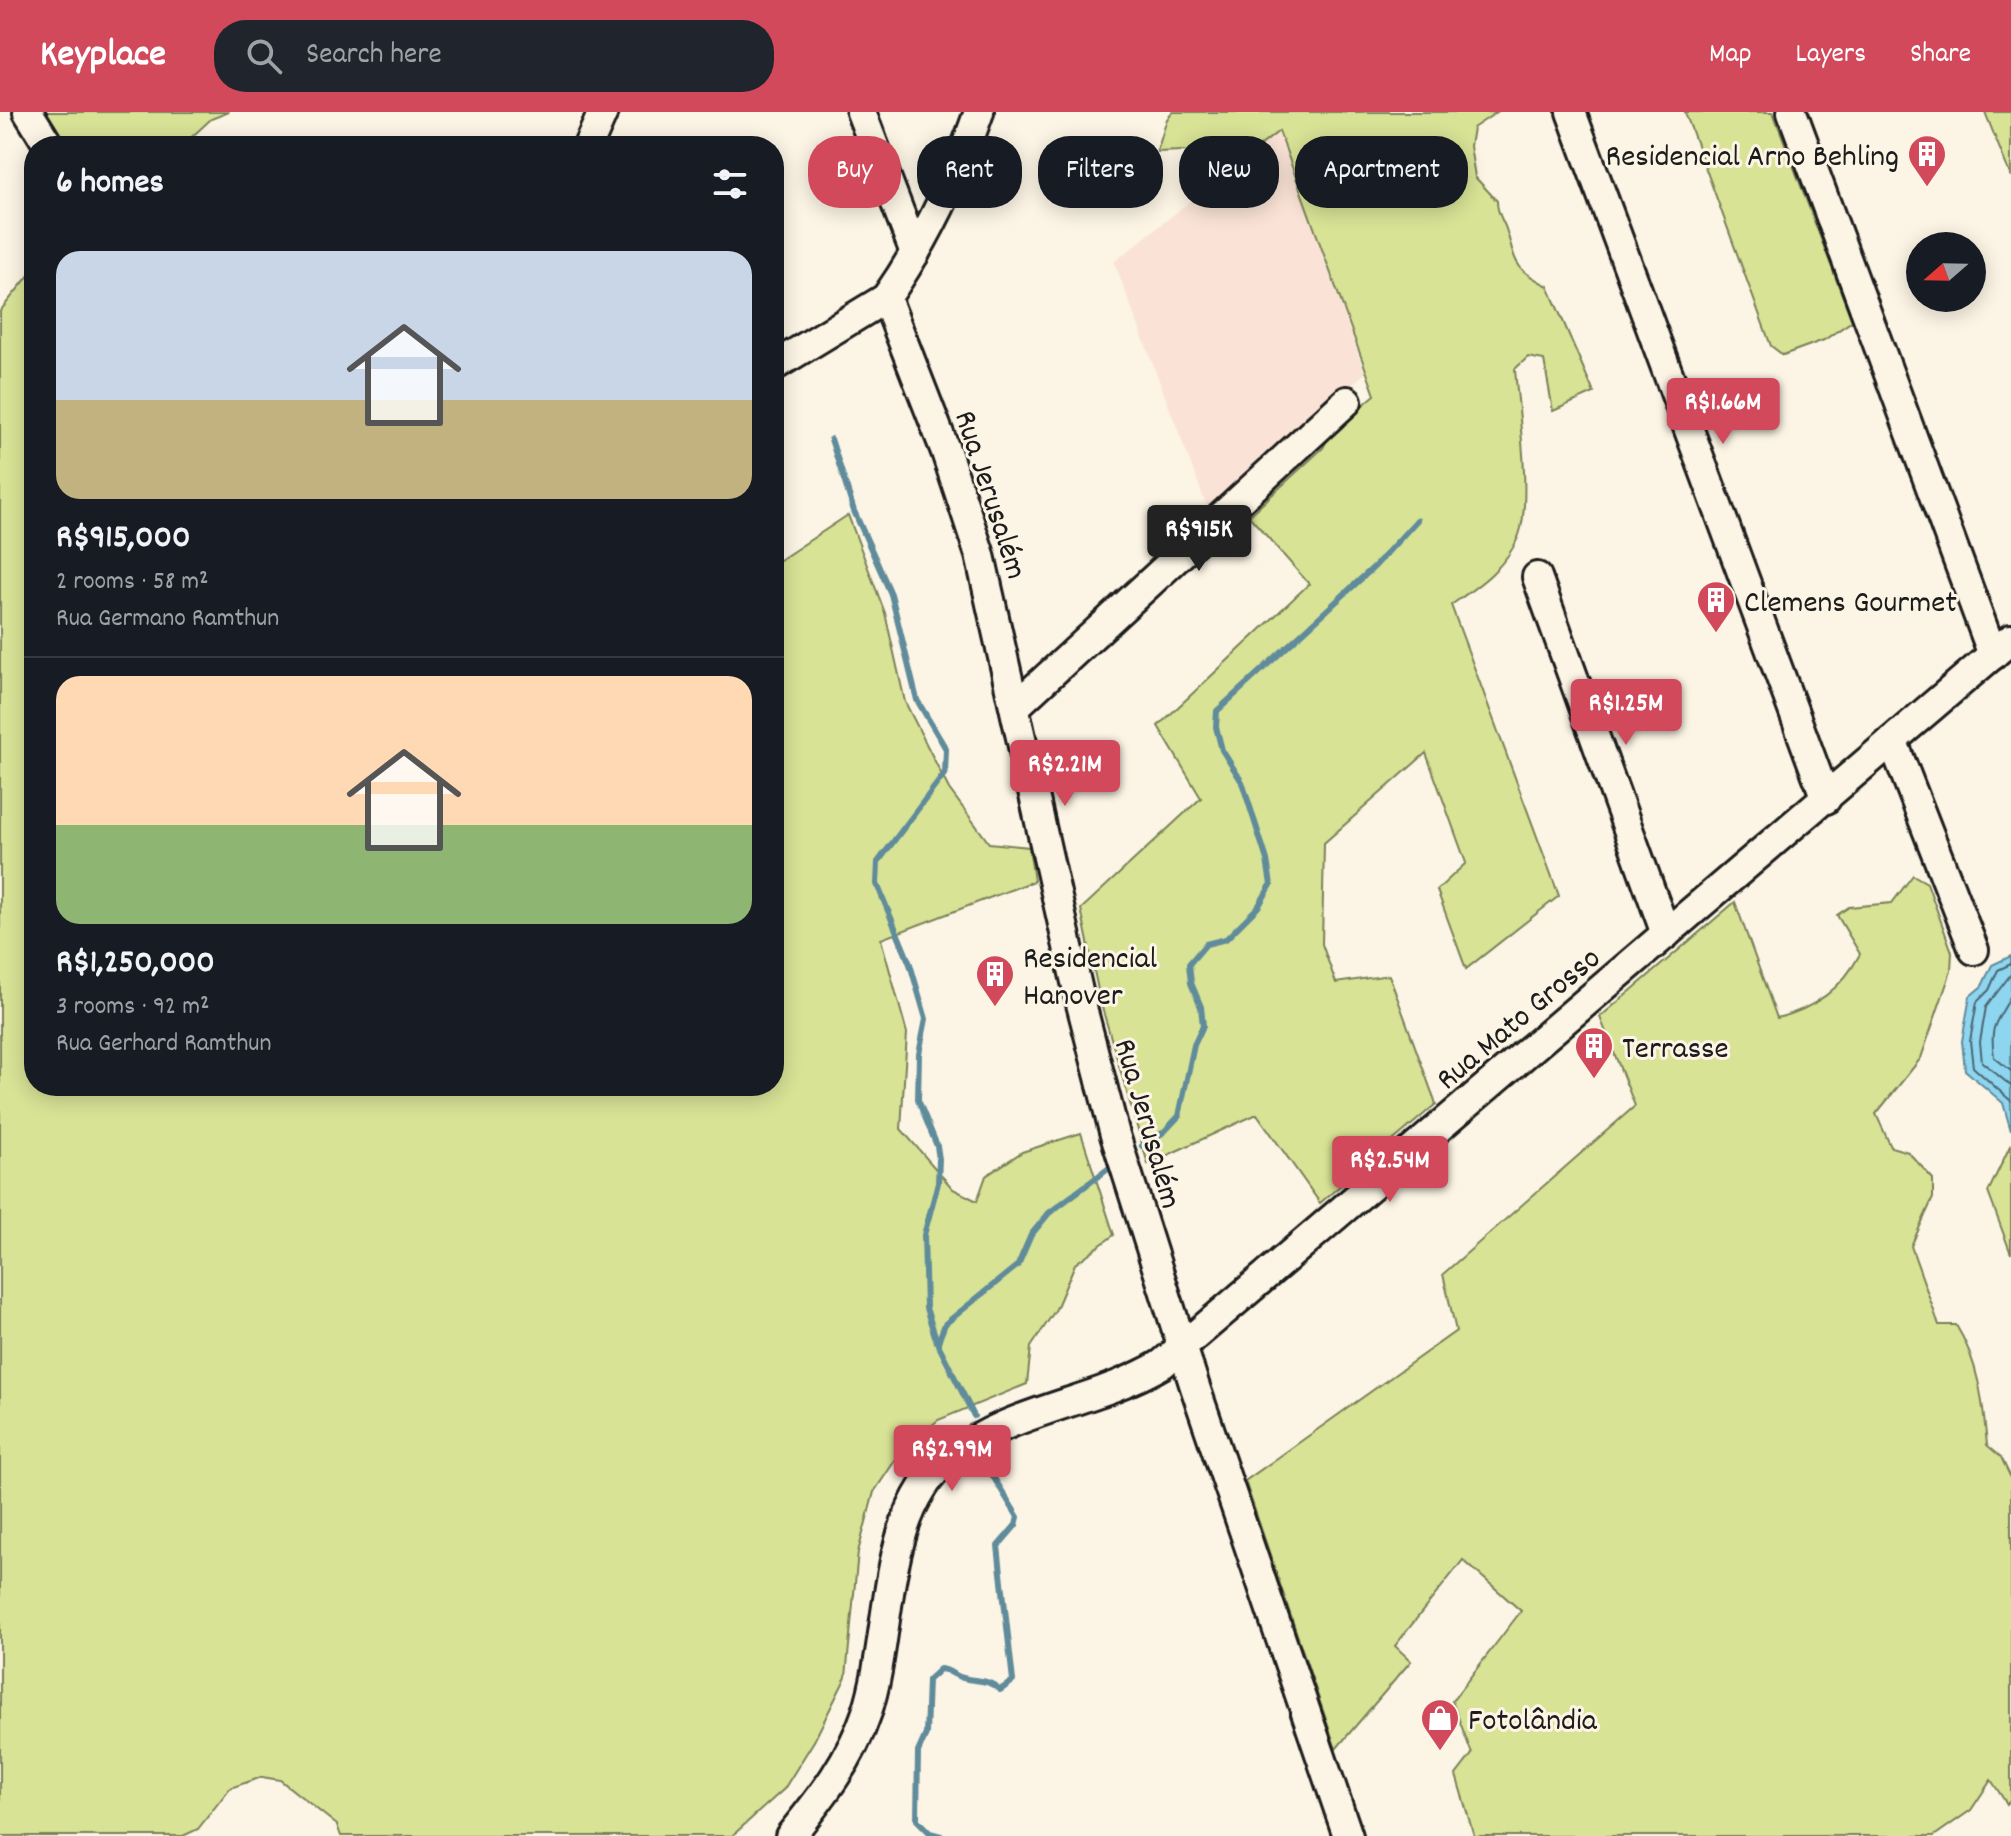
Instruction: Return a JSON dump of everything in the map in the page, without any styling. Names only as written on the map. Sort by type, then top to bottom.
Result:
[{"type":"street","points":[[28,112],[43,136]]},
{"type":"street","points":[[592,136],[603,112]]},
{"type":"street","points":[[861,112],[915,253]]},
{"type":"street","points":[[784,360],[886,298],[915,253],[979,112]]},
{"type":"street","points":[[1571,112],[1826,799]]},
{"type":"street","points":[[1792,112],[2002,647]]},
{"type":"street","name":"Rua Jerusalém","points":[[886,298],[965,508],[1016,706],[1094,1060],[1182,1347],[1348,1836]]},
{"type":"street","points":[[1016,706],[1347,401]]},
{"type":"street","points":[[1537,577],[1666,934]]},
{"type":"street","name":"Rua Mato Grosso","points":[[790,1836],[838,1774],[866,1716],[882,1650],[898,1552],[910,1508],[928,1479],[951,1456],[992,1433],[1143,1375],[1182,1347],[2002,647]]},
{"type":"street","points":[[1893,742],[1974,950]]},
{"type":"shaded area","points":[[1279,130],[1295,175],[1295,208],[1307,208],[1365,373],[1210,515],[1114,262],[1182,208],[1279,208],[1279,136],[1272,136]]},
{"type":"green space","points":[[35,112],[229,112],[211,119],[193,136],[53,136]]},
{"type":"green space","points":[[1173,112],[1497,112],[1473,128],[1470,146],[1475,177],[1497,201],[1519,265],[1548,286],[1594,393],[1553,411],[1544,360],[1528,357],[1515,369],[1524,477],[1523,519],[1519,535],[1500,566],[1451,605],[1559,896],[1466,969],[1437,890],[1466,863],[1426,753],[1324,843],[1322,944],[1336,983],[1389,975],[1436,1104],[1320,1203],[1257,1114],[1148,1164],[1101,1004],[1081,909],[1201,798],[1158,726],[1309,584],[1249,516],[1323,448],[1332,431],[1375,395],[1307,208],[1468,208],[1468,136],[1295,136],[1295,175],[1279,131],[1273,136],[1179,136],[1179,151],[1163,152],[1162,136],[1167,119]]},
{"type":"green space","points":[[1685,112],[1773,112],[1852,321],[1824,340],[1783,355],[1771,346]]},
{"type":"green space","points":[[1985,112],[2011,112],[2011,177]]},
{"type":"green space","points":[[24,281],[24,1096],[784,1096],[784,557],[848,515],[885,613],[905,702],[949,789],[989,843],[1029,847],[1034,881],[881,939],[907,1033],[901,1129],[953,1189],[977,1201],[986,1176],[1022,1152],[1081,1133],[1114,1235],[1075,1264],[1056,1309],[1031,1347],[1027,1384],[938,1420],[900,1453],[874,1492],[858,1552],[846,1677],[814,1741],[784,1789],[732,1836],[341,1836],[337,1825],[280,1780],[262,1777],[230,1788],[198,1829],[183,1836],[0,1836],[0,311]]},
{"type":"green space","points":[[1913,875],[1927,883],[1952,952],[1951,971],[1921,1058],[1876,1114],[1891,1147],[1908,1152],[1933,1179],[1933,1198],[1911,1246],[1939,1325],[1956,1325],[1964,1339],[1975,1368],[1987,1445],[2001,1457],[2011,1478],[2011,1799],[2007,1804],[1991,1780],[1971,1810],[1934,1836],[1474,1836],[1456,1775],[1472,1754],[1452,1701],[1521,1611],[1463,1560],[1395,1646],[1411,1661],[1336,1749],[1245,1481],[1456,1331],[1443,1274],[1635,1106],[1600,1017],[1735,902],[1777,1018],[1803,1009],[1836,987],[1860,954],[1837,915],[1849,907],[1892,903]]},
{"type":"green space","points":[[2011,1144],[2011,1254],[1988,1192]]},
{"type":"water","points":[[2011,956],[2011,1131],[2003,1103],[1965,1070],[1962,1041],[1970,996],[1982,986],[1992,965]]},
{"type":"waterway","points":[[831,439],[854,511],[891,594],[917,700],[946,749],[945,773],[878,862],[877,884],[910,964],[926,1019],[919,1054],[918,1100],[937,1146],[939,1159],[938,1183],[924,1235],[926,1308],[937,1342],[974,1416]]},
{"type":"waterway","points":[[1142,1146],[1164,1132],[1179,1116],[1194,1045],[1203,1026],[1189,964],[1206,944],[1226,939],[1258,907],[1271,885],[1267,860],[1242,782],[1222,750],[1216,727],[1217,711],[1375,566],[1417,520]]},
{"type":"waterway","points":[[938,1342],[945,1324],[1018,1265],[1031,1235],[1049,1213],[1112,1166]]},
{"type":"waterway","points":[[941,1836],[930,1833],[917,1820],[918,1752],[926,1734],[928,1680],[940,1669],[963,1678],[987,1682],[1000,1690],[1013,1681],[998,1546],[1016,1525],[1018,1517],[986,1465]]},
{"type":"place","name":"Residencial Arno Behling","points":[[1927,188]]},
{"type":"place","name":"Clemens Gourmet","points":[[1716,634]]},
{"type":"place","name":"Residencial Hanover","points":[[995,1008]]},
{"type":"place","name":"Terrasse","points":[[1594,1080]]},
{"type":"place","name":"Fotolândia","points":[[1440,1752]]}]
